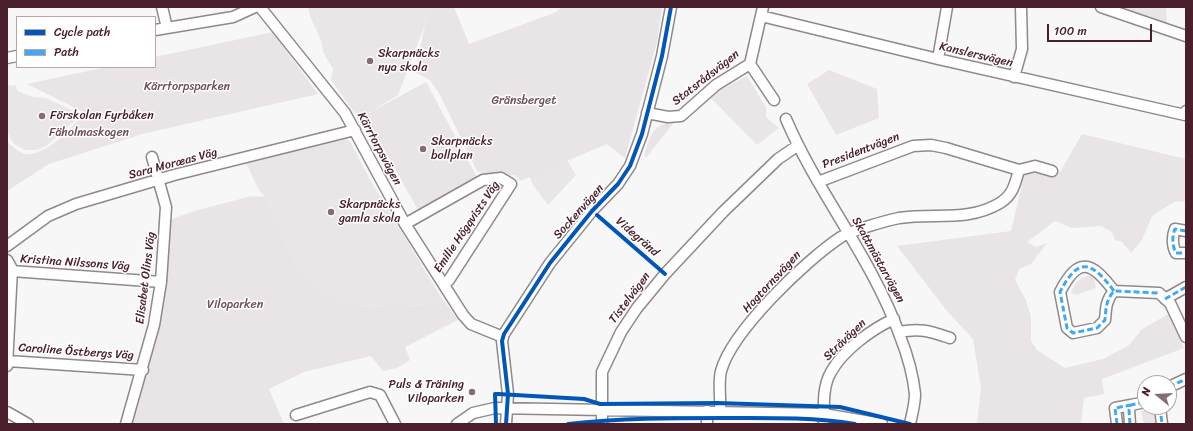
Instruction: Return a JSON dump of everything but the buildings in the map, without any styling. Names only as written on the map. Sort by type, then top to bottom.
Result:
[{"type":"street","points":[[162,7],[167,28]]},
{"type":"street","points":[[156,30],[233,17],[255,7]]},
{"type":"street","name":"Kärrtorpsvägen","points":[[260,7],[345,112],[405,224],[463,315],[471,324],[503,337]]},
{"type":"street","name":"Sockenvägen","points":[[503,337],[505,330],[550,263],[625,175],[636,152],[647,114],[662,56],[671,7]]},
{"type":"street","points":[[938,59],[948,7]]},
{"type":"street","points":[[1014,77],[1022,50],[1021,7]]},
{"type":"street","points":[[1100,7],[1186,36]]},
{"type":"street","name":"Statsrådsvägen","points":[[647,114],[668,117],[681,116],[716,85],[750,64],[762,12]]},
{"type":"street","name":"Kanslersvägen","points":[[762,12],[938,59],[1014,77],[1185,113]]},
{"type":"street","points":[[750,64],[774,100]]},
{"type":"street","name":"Skattmästarvägen","points":[[786,119],[797,146],[882,292],[894,319],[908,359],[915,395],[910,424]]},
{"type":"street","name":"Sara Moræas Väg","points":[[7,246],[48,216],[76,204],[158,181],[174,175],[355,130]]},
{"type":"street","name":"Presidentvägen","points":[[818,182],[913,146],[931,145],[946,148],[1019,170],[1035,166],[1052,171]]},
{"type":"street","name":"Tistelvägen","points":[[602,424],[602,372],[621,332],[637,308],[665,274],[723,212],[778,159],[797,146]]},
{"type":"street","name":"Elisabet Olins Väg","points":[[126,424],[143,370],[154,325],[161,282],[166,206],[152,157]]},
{"type":"street","name":"Hagtornsvägen","points":[[720,411],[720,373],[725,360],[742,333],[812,258],[843,236],[900,218],[970,214],[1000,203],[1012,192],[1019,170]]},
{"type":"street","name":"Emilie Högqvists Väg","points":[[405,224],[482,180],[500,178],[511,184],[449,280],[444,285]]},
{"type":"street","points":[[1186,231],[1175,229],[1173,233],[1173,249],[1176,253],[1186,253]]},
{"type":"street","points":[[7,260],[12,271],[8,364]]},
{"type":"street","points":[[1114,291],[1102,276],[1093,268],[1081,266],[1075,270],[1060,292],[1067,328],[1073,333],[1097,328],[1105,320],[1106,305],[1109,296],[1114,291],[1159,293],[1170,303],[1186,337]]},
{"type":"street","name":"Kristina Nilssons Väg","points":[[12,271],[161,282]]},
{"type":"street","points":[[1165,299],[1186,287]]},
{"type":"street","name":"Stråvägen","points":[[824,424],[825,390],[830,373],[863,338],[878,326],[894,319]]},
{"type":"street","points":[[899,332],[916,329],[950,338]]},
{"type":"street","points":[[503,337],[508,408],[506,424]]},
{"type":"street","name":"Caroline Östbergs Väg","points":[[8,364],[143,370]]},
{"type":"street","points":[[296,415],[370,392],[380,396],[395,424]]},
{"type":"street","points":[[1117,424],[1115,408],[1137,404]]},
{"type":"street","points":[[1130,424],[1129,410],[1131,405]]},
{"type":"street","points":[[457,424],[484,410],[508,408],[602,411],[720,411],[824,414],[841,415],[882,424]]},
{"type":"street","points":[[707,411],[707,424]]},
{"type":"street","points":[[7,412],[28,424]]},
{"type":"shaded area","name":"Skarpnäcks nya skola","points":[[308,7],[434,7],[425,25],[398,95],[359,119],[331,80],[333,69],[323,52],[322,43],[310,16]]},
{"type":"shaded area","points":[[747,76],[766,107],[766,117],[779,128],[757,145],[711,98],[717,92]]},
{"type":"shaded area","name":"Förskolan Fyrbåken","points":[[7,80],[9,86],[16,85],[17,91],[33,97],[46,98],[76,112],[77,119],[46,146],[36,150],[25,150],[14,144],[7,132]]},
{"type":"shaded area","name":"Skarpnäcks gamla skola","points":[[346,138],[351,143],[369,178],[444,302],[414,305],[392,303],[368,306],[344,301],[333,298],[297,265],[265,197],[259,190],[246,163]]},
{"type":"shaded area","points":[[567,160],[576,175],[548,205],[533,185],[529,175]]},
{"type":"green space","name":"Gränsberget","points":[[434,7],[454,7],[469,44],[554,13],[563,7],[662,7],[657,42],[625,158],[607,144],[520,181],[515,175],[490,176],[477,171],[440,95],[430,80],[415,72],[425,25]]},
{"type":"green space","points":[[1109,7],[1166,7],[1167,25]]},
{"type":"green space","name":"Kärrtorpsparken","points":[[273,32],[318,94],[142,134],[49,164],[7,191],[7,141],[24,154],[39,152],[61,138],[85,113],[27,84],[102,68],[156,68],[156,57]]},
{"type":"green space","points":[[829,70],[877,89],[879,118],[836,135],[807,84]]},
{"type":"green space","name":"Skarpnäcks bollplan","points":[[426,82],[478,179],[418,210],[365,115]]},
{"type":"green space","points":[[676,120],[646,158],[644,155],[649,141],[657,128],[668,122]]},
{"type":"green space","points":[[1082,134],[1186,159],[1186,201],[1174,202],[1152,216],[1142,240],[1131,253],[1122,242],[1115,240],[1112,232],[1101,226],[1072,228],[1055,221],[1027,242],[1036,247],[1047,243],[1031,264],[1019,269],[1015,280],[1026,300],[1031,317],[1031,341],[1037,350],[1065,368],[1103,359],[1129,345],[1141,330],[1168,314],[1184,348],[1102,379],[1104,394],[1084,398],[1081,424],[977,424],[981,388],[973,339],[947,311],[897,246],[1011,231],[1025,173],[1060,172]]},
{"type":"green space","name":"Viloparken","points":[[252,196],[265,197],[297,265],[333,298],[368,306],[392,303],[414,305],[444,302],[443,299],[458,320],[405,347],[410,360],[397,368],[383,371],[371,356],[304,372],[269,389],[284,424],[130,424],[169,220],[198,210]]},
{"type":"green space","points":[[1093,274],[1096,288],[1076,295],[1071,293],[1079,280]]},
{"type":"green space","points":[[1142,415],[1158,415],[1160,424],[1144,424]]},
{"type":"marked path","points":[[1186,231],[1175,229],[1173,235],[1176,253],[1186,253]]},
{"type":"marked path","points":[[1114,291],[1106,281],[1092,269],[1086,267],[1080,268],[1073,272],[1060,292],[1067,328],[1073,333],[1097,328],[1105,320],[1108,301],[1114,291],[1159,293]]},
{"type":"marked path","points":[[1165,299],[1186,287]]},
{"type":"marked path","points":[[1177,383],[1186,379]]},
{"type":"marked path","points":[[1130,424],[1129,410],[1131,405],[1137,404]]},
{"type":"marked path","points":[[1117,424],[1115,408],[1131,405]]},
{"type":"marked path","points":[[1161,415],[1162,424]]},
{"type":"cycle path","points":[[506,424],[508,394],[502,341],[504,334],[550,263],[592,211],[618,184],[630,166],[642,134],[662,56],[671,7]]},
{"type":"cycle path","name":"Videgränd","points":[[597,215],[665,274]]},
{"type":"cycle path","points":[[496,424],[495,394],[584,399],[600,404],[717,403],[840,407],[910,424]]},
{"type":"cycle path","points":[[568,424],[685,418],[806,419],[855,424]]},
{"type":"place","name":"Skarpnäcks nya skola","points":[[370,61]]},
{"type":"place","name":"Förskolan Fyrbåken","points":[[42,116]]},
{"type":"place","name":"Skarpnäcks bollplan","points":[[423,149]]},
{"type":"place","name":"Skarpnäcks gamla skola","points":[[331,212]]},
{"type":"place","name":"Puls & Träning Viloparken","points":[[472,392]]},
{"type":"park label","name":"Fäholmaskogen","points":[[89,133]]}]
